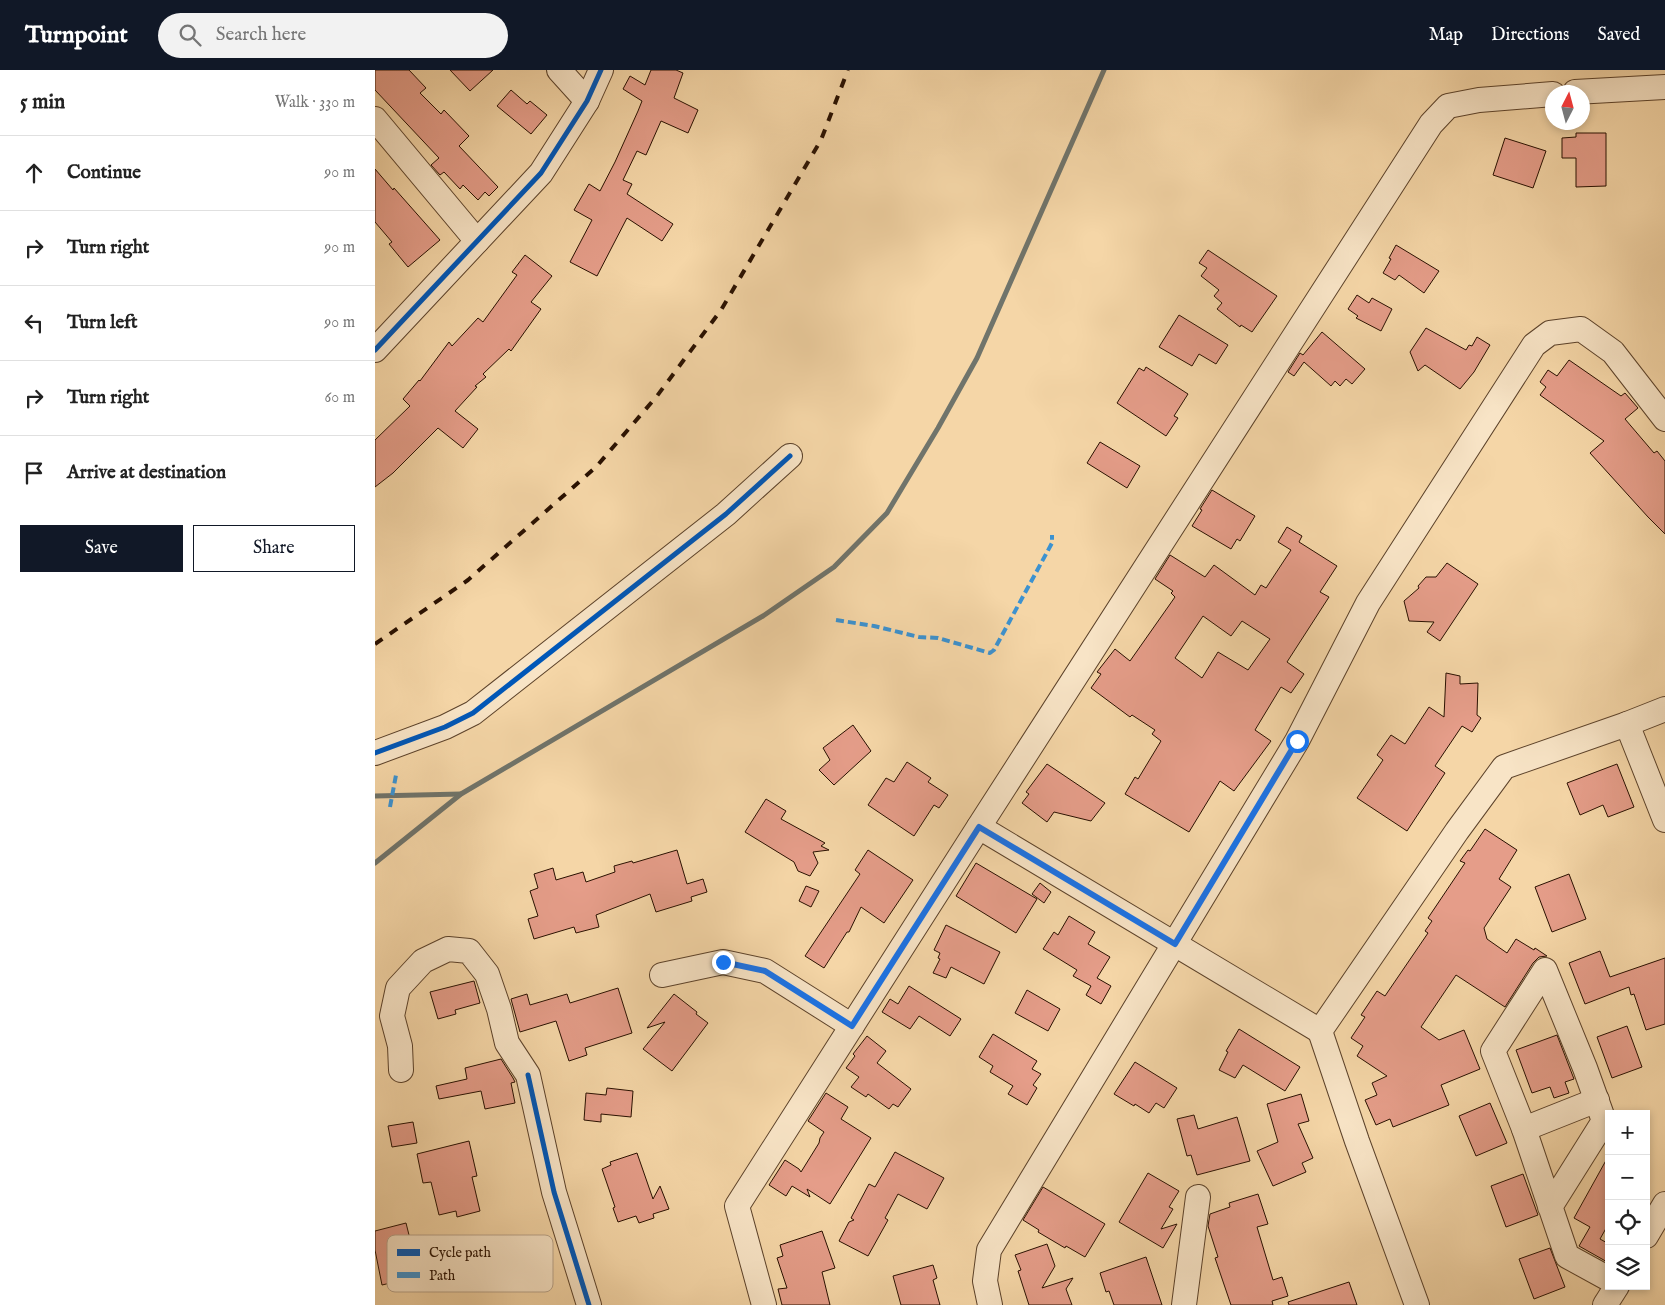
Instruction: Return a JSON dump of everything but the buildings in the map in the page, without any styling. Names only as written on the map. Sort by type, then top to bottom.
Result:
[{"type":"street","points":[[559,70],[587,101]]},
{"type":"street","points":[[375,350],[541,173],[587,101],[601,70]]},
{"type":"street","points":[[1590,91],[1665,86]]},
{"type":"street","points":[[764,1305],[737,1206],[1431,124],[1448,106],[1479,100],[1545,95]]},
{"type":"street","points":[[375,119],[477,241]]},
{"type":"street","points":[[990,1305],[985,1281],[989,1250],[1297,741],[1368,603],[1534,345],[1550,333],[1581,329],[1613,352],[1665,419]]},
{"type":"street","points":[[375,753],[473,713],[726,514],[790,456]]},
{"type":"street","points":[[1320,1032],[1457,830],[1505,767],[1665,709]]},
{"type":"street","points":[[1627,724],[1659,785],[1665,820]]},
{"type":"street","points":[[979,827],[1320,1032],[1357,1141],[1417,1305]]},
{"type":"street","points":[[401,1070],[400,1046],[392,1016],[398,988],[423,961],[448,949],[469,951],[487,974],[499,1009],[507,1043],[528,1075],[554,1192],[589,1305]]},
{"type":"street","points":[[662,975],[723,962],[765,971],[852,1026]]},
{"type":"street","points":[[1550,1207],[1604,1121],[1545,970],[1493,1051],[1524,1129],[1550,1207],[1567,1256],[1605,1277]]},
{"type":"street","points":[[1524,1129],[1597,1100]]},
{"type":"street","points":[[1184,1305],[1198,1197]]},
{"type":"street","points":[[1650,1229],[1665,1204]]},
{"type":"street","points":[[1605,1305],[1614,1290]]},
{"type":"waterway","points":[[375,863],[461,794],[763,616],[834,567],[887,513],[977,358],[1104,70]]},
{"type":"waterway","points":[[375,796],[461,794]]},
{"type":"railway","points":[[375,644],[468,580],[596,467],[657,396],[721,310],[821,140],[848,70]]},
{"type":"marked path","points":[[836,620],[874,626],[919,637],[938,638],[990,653],[994,650],[1052,543],[1052,535]]},
{"type":"marked path","points":[[390,807],[396,775]]},
{"type":"cycle path","points":[[375,350],[541,173],[587,101],[601,70]]},
{"type":"cycle path","points":[[375,753],[445,727],[473,713],[726,514],[790,456]]},
{"type":"cycle path","points":[[528,1075],[554,1192],[589,1305]]},
{"type":"route","points":[[723,962],[765,971],[852,1026],[979,827],[1175,944],[1297,741]]}]
